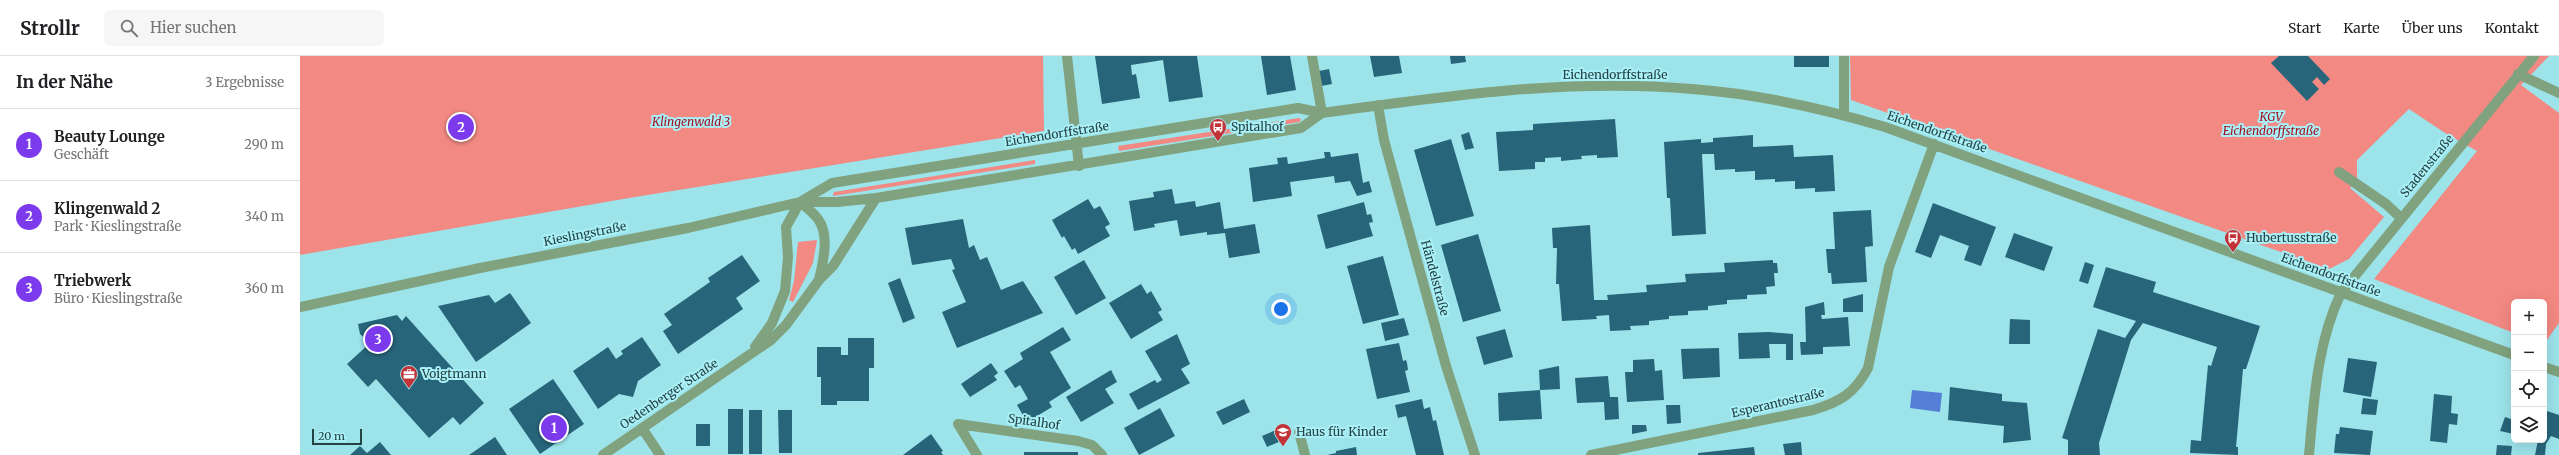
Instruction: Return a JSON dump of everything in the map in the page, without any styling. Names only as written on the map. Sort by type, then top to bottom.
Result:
[{"type":"street","points":[[1067,56],[1079,166]]},
{"type":"street","points":[[1312,56],[1322,113]]},
{"type":"street","points":[[1844,56],[1844,115]]},
{"type":"street","name":"Stadenstraße","points":[[2341,293],[2534,56]]},
{"type":"street","points":[[2518,74],[2559,93]]},
{"type":"street","name":"Eichendorffstraße","points":[[800,202],[832,183],[1298,108],[1322,113],[1509,90],[1651,86],[1693,89],[1764,98],[1844,115],[1934,144],[2511,354]]},
{"type":"street","name":"Händelstraße","points":[[1378,105],[1384,140],[1446,366],[1475,455]]},
{"type":"street","name":"Eichendorffstraße","points":[[876,198],[1079,166],[1301,128],[1322,113]]},
{"type":"street","name":"Esperantostraße","points":[[1591,455],[1813,410],[1835,403],[1849,395],[1860,382],[1868,368],[1889,266],[1934,144]]},
{"type":"street","points":[[2339,172],[2386,204],[2401,218]]},
{"type":"street","name":"Kieslingstraße","points":[[300,307],[480,268],[695,226],[800,202],[837,202],[876,198]]},
{"type":"street","name":"Oedenberger Straße","points":[[603,455],[771,340],[786,325],[819,280],[833,266],[876,198]]},
{"type":"street","name":"Oedenberger Straße","points":[[750,354],[772,323],[779,309],[787,276],[786,227],[800,202],[818,219],[822,228],[825,246],[819,280]]},
{"type":"street","points":[[2309,455],[2317,375],[2328,324],[2341,293]]},
{"type":"street","points":[[2547,367],[2559,372]]},
{"type":"street","name":"Spitalhof","points":[[977,455],[958,424],[1078,441],[1092,445],[1102,455]]},
{"type":"street","points":[[642,428],[660,455]]},
{"type":"street","points":[[1299,432],[1305,455]]},
{"type":"green space","name":"Klingenwald 3","points":[[300,56],[1043,56],[1044,131],[629,198],[300,255]]},
{"type":"green space","name":"KGV Eichendorffstraße","points":[[1850,56],[2549,56],[2521,85],[2559,113],[2559,323],[2547,340],[2547,299],[2511,299],[2511,332],[2374,279],[2477,151],[2448,135],[2409,109],[2357,160],[2357,179],[2350,188],[2384,217],[2349,259],[2329,269],[1851,100]]},
{"type":"green space","points":[[1299,118],[1301,119],[1300,122],[1119,151],[1118,146]]},
{"type":"green space","points":[[1035,160],[1035,164],[833,196],[834,192]]},
{"type":"green space","points":[[817,240],[813,263],[793,302],[789,300],[794,281],[798,242]]},
{"type":"water","points":[[1912,390],[1942,393],[1940,412],[1910,408]]},
{"type":"building","points":[[1095,56],[1197,56],[1203,97],[1169,102],[1163,60],[1131,65],[1132,75],[1136,74],[1140,98],[1102,104]]},
{"type":"building","points":[[1261,56],[1290,56],[1296,90],[1267,95]]},
{"type":"building","points":[[1370,56],[1399,56],[1402,73],[1374,77]]},
{"type":"building","points":[[1450,56],[1465,56],[1466,62],[1451,64]]},
{"type":"building","points":[[1794,56],[1829,56],[1829,67],[1794,67]]},
{"type":"building","points":[[2279,56],[2308,56],[2330,79],[2324,85],[2317,77],[2312,82],[2319,89],[2307,101],[2271,63]]},
{"type":"building","points":[[1329,69],[1332,84],[1321,86],[1319,71]]},
{"type":"building","points":[[1615,119],[1618,157],[1597,158],[1597,155],[1581,156],[1582,159],[1561,161],[1561,157],[1545,158],[1545,162],[1535,162],[1535,169],[1499,171],[1496,132],[1533,130],[1533,124]]},
{"type":"building","points":[[1469,132],[1474,148],[1465,150],[1461,135]]},
{"type":"building","points":[[1753,135],[1753,147],[1793,145],[1794,157],[1833,155],[1835,191],[1815,192],[1815,188],[1795,189],[1795,181],[1775,182],[1775,179],[1755,180],[1755,171],[1735,172],[1735,169],[1715,170],[1714,154],[1702,154],[1706,234],[1672,236],[1670,198],[1667,198],[1664,142],[1701,139],[1701,143],[1713,142],[1713,138]]},
{"type":"building","points":[[1451,139],[1474,216],[1436,226],[1414,150]]},
{"type":"building","points":[[1324,152],[1330,152],[1331,157],[1358,153],[1363,183],[1369,181],[1372,192],[1357,196],[1350,181],[1335,183],[1334,176],[1290,182],[1292,196],[1253,202],[1249,168],[1278,164],[1277,158],[1287,157],[1288,164],[1325,158]]},
{"type":"building","points":[[1172,189],[1175,204],[1195,201],[1196,207],[1220,202],[1224,229],[1255,224],[1260,253],[1229,258],[1225,233],[1207,235],[1207,232],[1180,236],[1177,220],[1154,224],[1155,227],[1134,231],[1129,201],[1154,197],[1153,192]]},
{"type":"building","points":[[1088,199],[1094,209],[1100,206],[1110,224],[1105,227],[1110,236],[1078,254],[1075,248],[1072,250],[1064,236],[1062,238],[1052,220]]},
{"type":"building","points":[[1364,202],[1367,215],[1371,214],[1373,222],[1369,223],[1373,236],[1326,249],[1317,215]]},
{"type":"building","points":[[1933,203],[1996,227],[1981,266],[1964,260],[1969,246],[1940,235],[1931,258],[1915,252]]},
{"type":"building","points":[[1871,210],[1873,246],[1865,247],[1867,282],[1832,284],[1831,273],[1828,273],[1826,249],[1835,249],[1833,212]]},
{"type":"building","points":[[963,219],[969,248],[974,245],[980,260],[987,257],[1001,290],[1023,281],[1043,313],[957,348],[942,312],[966,302],[952,270],[955,269],[951,259],[912,265],[905,228]]},
{"type":"building","points":[[1590,225],[1594,300],[1608,300],[1607,295],[1647,292],[1646,285],[1686,282],[1685,274],[1725,272],[1724,263],[1773,260],[1773,263],[1777,263],[1778,273],[1774,273],[1775,286],[1766,287],[1767,294],[1747,295],[1747,299],[1727,300],[1727,304],[1708,306],[1708,310],[1688,311],[1688,315],[1669,316],[1669,319],[1649,321],[1649,325],[1630,326],[1631,330],[1610,331],[1609,315],[1596,316],[1597,319],[1562,321],[1559,284],[1556,284],[1557,248],[1553,248],[1552,228]]},
{"type":"building","points":[[2014,233],[2053,247],[2044,271],[2005,257]]},
{"type":"building","points":[[1478,234],[1501,311],[1463,322],[1441,245]]},
{"type":"building","points":[[742,255],[760,281],[736,298],[743,309],[678,354],[663,331],[672,325],[664,314],[710,282],[708,278]]},
{"type":"building","points":[[1383,256],[1399,315],[1363,324],[1347,266]]},
{"type":"building","points":[[1084,260],[1106,298],[1076,315],[1054,277]]},
{"type":"building","points":[[2085,262],[2094,265],[2088,284],[2079,281]]},
{"type":"building","points":[[2106,267],[2156,282],[2153,292],[2260,326],[2246,369],[2243,369],[2236,447],[2238,447],[2238,455],[2190,453],[2191,440],[2201,441],[2208,365],[2211,366],[2217,347],[2143,323],[2131,340],[2099,443],[2100,455],[2068,455],[2068,440],[2062,438],[2098,329],[2125,338],[2136,321],[2093,307]]},
{"type":"building","points":[[900,278],[915,318],[903,323],[888,283]]},
{"type":"building","points":[[1141,284],[1147,294],[1151,291],[1162,310],[1158,312],[1163,320],[1131,339],[1109,303]]},
{"type":"building","points":[[510,293],[531,323],[476,362],[438,306],[489,295],[495,303]]},
{"type":"building","points":[[1863,294],[1863,312],[1843,312],[1843,299]]},
{"type":"building","points":[[1824,302],[1825,315],[1821,315],[1822,319],[1848,317],[1850,346],[1823,347],[1823,354],[1801,355],[1800,342],[1806,342],[1805,307]]},
{"type":"building","points":[[397,315],[402,321],[406,316],[484,403],[460,425],[453,417],[429,438],[376,379],[368,387],[347,364],[370,343],[360,334],[358,324]]},
{"type":"building","points":[[1404,318],[1409,335],[1385,341],[1381,323]]},
{"type":"building","points":[[2010,319],[2030,320],[2030,344],[2009,344]]},
{"type":"building","points":[[1063,327],[1071,340],[1050,352],[1071,388],[1049,402],[1052,407],[1027,422],[1017,405],[1028,399],[1020,385],[1015,388],[1004,371],[1023,359],[1020,353]]},
{"type":"building","points":[[1505,329],[1513,357],[1484,365],[1476,337]]},
{"type":"building","points":[[1769,332],[1793,334],[1793,360],[1786,360],[1786,344],[1769,344],[1770,358],[1739,359],[1738,333]]},
{"type":"building","points":[[1177,334],[1190,364],[1181,369],[1190,383],[1138,410],[1129,394],[1155,380],[1157,383],[1162,380],[1145,351]]},
{"type":"building","points":[[642,337],[661,365],[638,381],[633,397],[619,394],[598,409],[573,371],[608,347],[616,359],[623,354],[621,351]]},
{"type":"building","points":[[848,338],[874,338],[874,368],[869,368],[869,401],[837,401],[837,405],[821,405],[821,377],[817,377],[817,347],[841,347],[841,355],[848,355]]},
{"type":"building","points":[[1399,343],[1403,361],[1406,360],[1407,363],[1408,370],[1405,371],[1410,392],[1377,399],[1366,349]]},
{"type":"building","points":[[1719,348],[1720,377],[1683,379],[1681,349]]},
{"type":"building","points":[[2348,358],[2377,362],[2371,397],[2343,392]]},
{"type":"building","points":[[1654,359],[1655,371],[1662,370],[1664,400],[1627,402],[1625,372],[1633,372],[1633,360]]},
{"type":"building","points":[[991,363],[998,373],[994,376],[997,380],[970,397],[961,384]]},
{"type":"building","points":[[1559,366],[1560,389],[1540,390],[1539,370]]},
{"type":"building","points":[[1111,370],[1117,382],[1105,389],[1114,403],[1081,422],[1066,397]]},
{"type":"building","points":[[1608,376],[1610,397],[1618,397],[1619,419],[1605,420],[1604,402],[1577,403],[1575,378]]},
{"type":"building","points":[[553,379],[584,424],[540,454],[509,409]]},
{"type":"building","points":[[1950,387],[2002,394],[2002,401],[2027,403],[2031,440],[2003,443],[2004,426],[1948,420]]},
{"type":"building","points":[[1540,390],[1542,419],[1499,421],[1498,393]]},
{"type":"building","points":[[2434,394],[2452,396],[2451,413],[2458,414],[2457,425],[2449,424],[2447,443],[2430,441]]},
{"type":"building","points":[[2363,398],[2378,400],[2376,415],[2361,414]]},
{"type":"building","points":[[1244,399],[1250,412],[1223,425],[1216,412]]},
{"type":"building","points":[[1422,399],[1424,409],[1430,407],[1433,421],[1436,420],[1444,455],[1416,455],[1406,416],[1398,418],[1395,405]]},
{"type":"building","points":[[1666,405],[1680,405],[1681,423],[1667,424]]},
{"type":"building","points":[[1160,408],[1175,436],[1139,455],[1124,428]]},
{"type":"building","points":[[728,409],[743,409],[743,454],[728,454]]},
{"type":"building","points":[[749,410],[762,410],[762,454],[749,454]]},
{"type":"building","points":[[778,410],[792,410],[792,453],[779,453]]},
{"type":"building","points":[[2547,411],[2559,415],[2559,439],[2551,436],[2547,442]]},
{"type":"building","points":[[2505,417],[2511,419],[2511,433],[2500,431]]},
{"type":"building","points":[[696,424],[710,424],[710,446],[696,446]]},
{"type":"building","points":[[1632,425],[1646,425],[1647,431],[1632,434]]},
{"type":"building","points":[[2340,427],[2373,431],[2370,455],[2334,453],[2336,434],[2339,434]]},
{"type":"building","points":[[1276,430],[1281,441],[1267,447],[1262,436]]},
{"type":"building","points":[[931,434],[943,451],[941,452],[943,455],[903,455]]},
{"type":"building","points":[[495,437],[507,455],[469,455]]},
{"type":"building","points":[[380,442],[391,455],[350,455],[360,446],[367,453]]},
{"type":"building","points":[[1801,442],[1802,455],[1785,455],[1783,444]]},
{"type":"building","points":[[2537,443],[2547,443],[2545,455],[2535,455]]},
{"type":"building","points":[[2497,445],[2512,446],[2511,455],[2496,455]]},
{"type":"building","points":[[1356,447],[1357,455],[1327,455],[1336,453],[1336,451]]},
{"type":"building","points":[[1754,447],[1755,455],[1698,455],[1698,453]]},
{"type":"building","points":[[1024,452],[1078,452],[1078,455],[1024,455]]},
{"type":"place","name":"Klingenwald 2","points":[[461,127]]},
{"type":"place","name":"Spitalhof","points":[[1218,142]]},
{"type":"place","name":"Hubertusstraße","points":[[2233,253]]},
{"type":"place","name":"Triebwerk","points":[[378,339]]},
{"type":"place","name":"Voigtmann","points":[[409,389]]},
{"type":"place","name":"Beauty Lounge","points":[[554,428]]},
{"type":"place","name":"Haus für Kinder","points":[[1283,447]]}]
